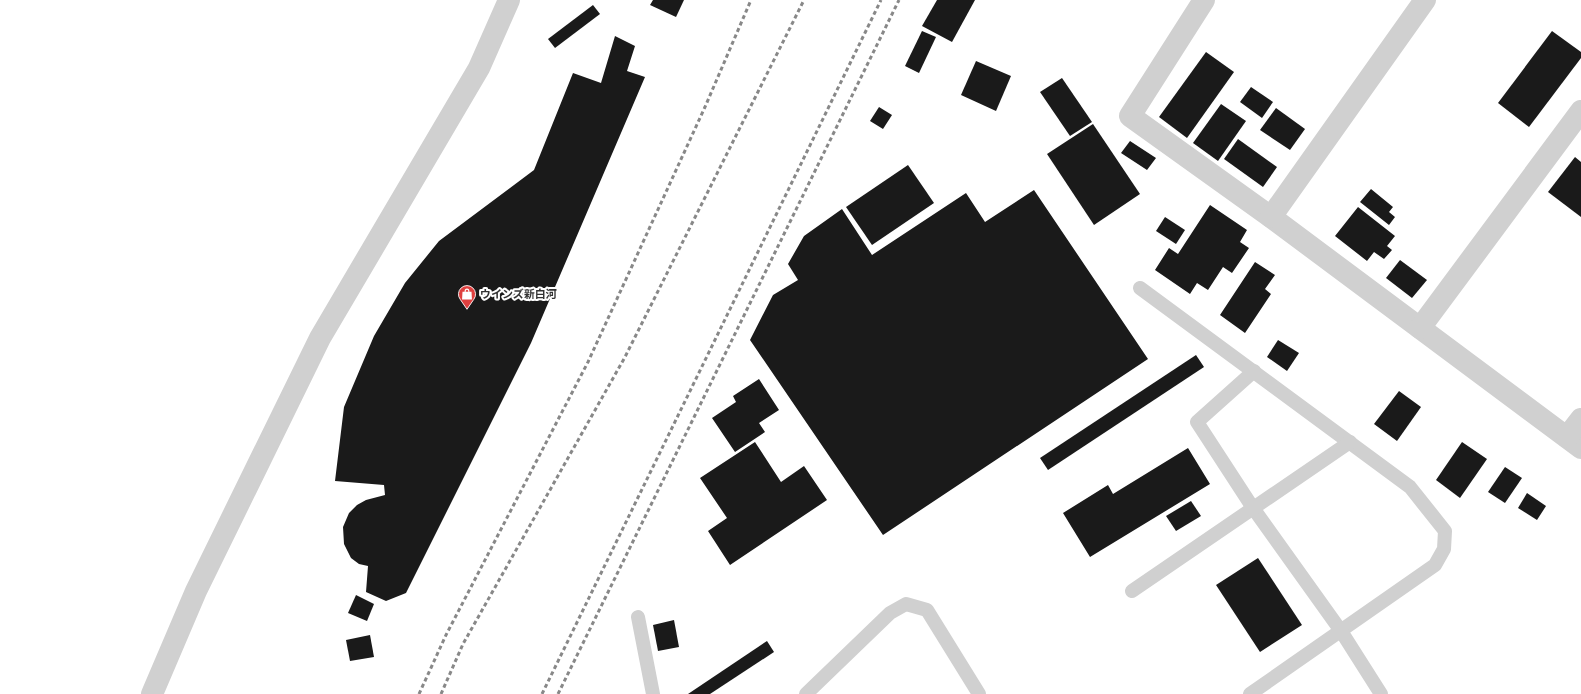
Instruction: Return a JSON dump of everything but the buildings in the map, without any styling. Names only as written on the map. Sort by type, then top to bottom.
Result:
[{"type":"street","points":[[152,694],[196,591],[320,338],[479,68],[509,0]]},
{"type":"street","points":[[1204,0],[1130,116],[1272,217],[1574,442],[1581,419]]},
{"type":"street","points":[[1272,217],[1425,0]]},
{"type":"street","points":[[1420,328],[1581,111]]},
{"type":"lane","points":[[1140,288],[1410,487],[1444,531],[1444,549],[1435,565],[1250,694]]},
{"type":"lane","points":[[1254,371],[1197,422],[1253,508],[1341,631],[1381,694]]},
{"type":"lane","points":[[1132,591],[1350,442]]},
{"type":"lane","points":[[806,694],[890,613],[906,604],[927,610],[979,694]]},
{"type":"lane","points":[[638,618],[653,694]]},
{"type":"railway","points":[[419,694],[446,635],[588,362],[705,107],[751,0]]},
{"type":"railway","points":[[441,694],[463,644],[625,357],[804,0]]},
{"type":"railway","points":[[542,694],[881,0]]},
{"type":"railway","points":[[558,694],[899,0]]},
{"type":"place","name":"ウインズ新白河","points":[[467,309]]}]
